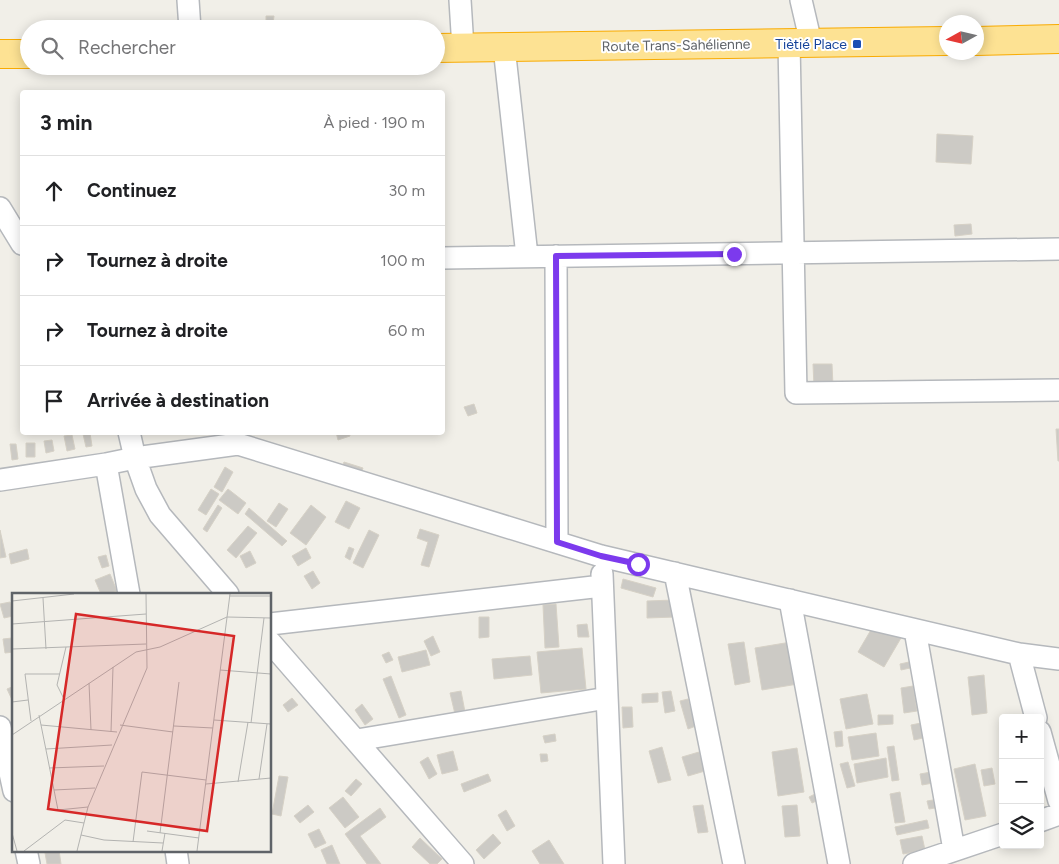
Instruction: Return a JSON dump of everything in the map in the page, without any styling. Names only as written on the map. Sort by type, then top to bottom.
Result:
[{"type":"highway","points":[[984,41],[1059,40]]},
{"type":"highway","name":"Route Trans-Sahélienne","points":[[445,48],[939,41]]},
{"type":"highway","points":[[0,54],[20,54]]},
{"type":"street","points":[[188,0],[189,20]]},
{"type":"street","points":[[460,0],[463,48]]},
{"type":"street","points":[[801,0],[793,253],[796,393],[1059,390]]},
{"type":"street","points":[[504,47],[527,256]]},
{"type":"street","points":[[0,208],[20,241]]},
{"type":"street","points":[[445,258],[1059,249]]},
{"type":"street","points":[[556,256],[557,542]]},
{"type":"street","points":[[130,435],[135,458],[146,489],[160,515],[227,593]]},
{"type":"street","points":[[0,480],[135,458],[238,444],[601,556],[1019,654],[1059,659]]},
{"type":"street","points":[[106,464],[129,593]]},
{"type":"street","points":[[601,556],[614,864]]},
{"type":"street","points":[[675,573],[734,864]]},
{"type":"street","points":[[271,624],[602,586]]},
{"type":"street","points":[[790,600],[839,864]]},
{"type":"street","points":[[915,630],[954,850]]},
{"type":"street","points":[[271,643],[463,864]]},
{"type":"street","points":[[1019,654],[1035,714]]},
{"type":"street","points":[[357,740],[607,698]]},
{"type":"street","points":[[0,726],[12,782]]},
{"type":"street","points":[[1044,747],[1059,801]]},
{"type":"street","points":[[1044,820],[1059,814]]},
{"type":"street","points":[[914,864],[999,835]]},
{"type":"building","points":[[266,16],[274,16],[274,20],[266,20]]},
{"type":"building","points":[[937,134],[973,136],[971,164],[936,162]]},
{"type":"building","points":[[971,224],[972,234],[955,236],[954,225]]},
{"type":"building","points":[[813,364],[832,364],[833,386],[814,387]]},
{"type":"building","points":[[474,404],[477,413],[468,416],[464,407]]},
{"type":"building","points":[[1056,429],[1059,429],[1059,461],[1058,461]]},
{"type":"building","points":[[72,435],[75,449],[67,451],[64,436]]},
{"type":"building","points":[[83,435],[90,435],[92,446],[86,447]]},
{"type":"building","points":[[337,435],[350,435],[350,436],[338,440]]},
{"type":"building","points":[[52,440],[54,451],[46,453],[44,441]]},
{"type":"building","points":[[26,443],[35,443],[35,457],[26,457]]},
{"type":"building","points":[[10,444],[16,444],[18,459],[12,460]]},
{"type":"building","points":[[344,462],[363,468],[361,474],[342,467]]},
{"type":"building","points":[[225,467],[233,472],[222,492],[214,487]]},
{"type":"building","points":[[211,489],[219,494],[206,515],[198,510]]},
{"type":"building","points":[[228,489],[246,503],[238,514],[219,500]]},
{"type":"building","points":[[346,501],[360,508],[349,529],[335,522]]},
{"type":"building","points":[[279,503],[288,509],[276,527],[267,521]]},
{"type":"building","points":[[218,505],[222,508],[207,532],[203,529]]},
{"type":"building","points":[[311,505],[326,517],[306,545],[290,533]]},
{"type":"building","points":[[249,508],[287,541],[282,546],[245,514]]},
{"type":"building","points":[[248,526],[257,533],[236,558],[227,550]]},
{"type":"building","points":[[420,529],[439,535],[429,567],[421,565],[428,542],[417,538]]},
{"type":"building","points":[[0,530],[6,557],[0,558]]},
{"type":"building","points":[[369,530],[379,535],[363,568],[353,563]]},
{"type":"building","points":[[349,547],[354,549],[350,560],[345,557]]},
{"type":"building","points":[[306,548],[311,558],[298,566],[292,556]]},
{"type":"building","points":[[27,549],[29,559],[11,564],[9,554]]},
{"type":"building","points":[[250,551],[256,563],[246,568],[240,556]]},
{"type":"building","points":[[106,555],[109,566],[102,568],[98,557]]},
{"type":"building","points":[[313,571],[320,583],[312,589],[304,576]]},
{"type":"building","points":[[110,574],[117,591],[101,593],[95,580]]},
{"type":"building","points":[[623,579],[656,588],[653,597],[621,588]]},
{"type":"building","points":[[674,600],[675,617],[647,618],[647,601]]},
{"type":"building","points":[[10,602],[12,616],[4,618],[0,604]]},
{"type":"building","points":[[556,604],[559,647],[545,648],[543,605]]},
{"type":"building","points":[[479,617],[489,617],[489,637],[479,638]]},
{"type":"building","points":[[875,623],[901,638],[884,667],[858,652]]},
{"type":"building","points":[[587,624],[589,637],[578,637],[577,625]]},
{"type":"building","points":[[433,636],[440,652],[431,656],[424,641]]},
{"type":"building","points":[[12,638],[12,652],[5,653],[3,639]]},
{"type":"building","points":[[744,642],[750,682],[735,685],[728,644]]},
{"type":"building","points":[[791,642],[798,684],[762,690],[755,648]]},
{"type":"building","points":[[582,648],[586,689],[541,693],[537,652]]},
{"type":"building","points":[[426,650],[430,665],[402,672],[398,657]]},
{"type":"building","points":[[389,652],[393,660],[386,663],[382,655]]},
{"type":"building","points":[[530,656],[532,675],[494,679],[492,659]]},
{"type":"building","points":[[909,662],[910,668],[901,670],[900,664]]},
{"type":"building","points":[[984,675],[987,713],[972,715],[968,677]]},
{"type":"building","points":[[391,676],[406,715],[399,718],[383,679]]},
{"type":"building","points":[[913,686],[917,711],[904,713],[901,688]]},
{"type":"building","points":[[12,687],[12,700],[7,689]]},
{"type":"building","points":[[461,691],[465,712],[455,714],[450,693]]},
{"type":"building","points":[[671,691],[675,711],[665,713],[662,692]]},
{"type":"building","points":[[658,693],[658,702],[642,703],[642,694]]},
{"type":"building","points":[[867,694],[873,724],[846,729],[840,699]]},
{"type":"building","points":[[292,698],[298,705],[288,712],[283,705]]},
{"type":"building","points":[[688,699],[696,726],[688,729],[680,701]]},
{"type":"building","points":[[362,704],[373,719],[365,725],[355,710]]},
{"type":"building","points":[[622,707],[632,707],[633,727],[623,728]]},
{"type":"building","points":[[878,715],[893,715],[893,724],[878,725]]},
{"type":"building","points":[[921,723],[923,738],[914,740],[911,725]]},
{"type":"building","points":[[842,731],[843,746],[836,747],[834,732]]},
{"type":"building","points":[[876,733],[879,756],[852,760],[848,737]]},
{"type":"building","points":[[555,734],[556,741],[545,743],[543,736]]},
{"type":"building","points":[[894,746],[899,780],[892,781],[887,747]]},
{"type":"building","points":[[662,747],[671,780],[658,783],[649,751]]},
{"type":"building","points":[[797,748],[804,792],[778,796],[772,752]]},
{"type":"building","points":[[453,751],[458,770],[442,774],[437,755]]},
{"type":"building","points":[[699,752],[705,771],[688,776],[682,757]]},
{"type":"building","points":[[540,754],[547,754],[548,761],[541,762]]},
{"type":"building","points":[[428,757],[437,774],[429,779],[420,762]]},
{"type":"building","points":[[886,758],[888,777],[857,783],[854,764]]},
{"type":"building","points":[[848,762],[855,786],[847,788],[840,764]]},
{"type":"building","points":[[975,764],[986,816],[965,820],[954,769]]},
{"type":"building","points":[[992,768],[995,784],[984,786],[981,770]]},
{"type":"building","points":[[931,772],[933,783],[922,785],[920,774]]},
{"type":"building","points":[[488,774],[491,781],[464,792],[461,784]]},
{"type":"building","points":[[279,776],[288,777],[281,816],[272,814]]},
{"type":"building","points":[[356,779],[362,784],[351,796],[345,791]]},
{"type":"building","points":[[819,792],[823,798],[812,803],[809,797]]},
{"type":"building","points":[[900,792],[905,822],[895,823],[890,794]]},
{"type":"building","points":[[343,797],[359,817],[345,828],[329,808]]},
{"type":"building","points":[[933,800],[935,808],[929,809],[927,801]]},
{"type":"building","points":[[308,805],[314,812],[300,823],[294,816]]},
{"type":"building","points":[[703,805],[708,832],[698,833],[693,806]]},
{"type":"building","points":[[797,805],[800,836],[785,837],[782,806]]},
{"type":"building","points":[[380,808],[386,817],[360,836],[381,864],[367,864],[345,834]]},
{"type":"building","points":[[506,810],[515,826],[507,831],[498,815]]},
{"type":"building","points":[[927,820],[929,828],[897,835],[895,827]]},
{"type":"building","points":[[319,829],[326,843],[315,848],[308,834]]},
{"type":"building","points":[[493,834],[501,843],[484,859],[476,850]]},
{"type":"building","points":[[922,836],[925,850],[903,854],[900,840]]},
{"type":"building","points":[[420,838],[442,859],[437,864],[430,864],[412,847]]},
{"type":"building","points":[[549,840],[564,864],[540,864],[532,851]]},
{"type":"building","points":[[332,845],[340,864],[327,864],[321,850]]},
{"type":"building","points":[[59,852],[61,864],[47,864],[45,853]]},
{"type":"place","name":"Tiètié Place","points":[[857,44]]},
{"type":"route","points":[[638,564],[601,556],[557,542],[556,256],[734,254]]}]
